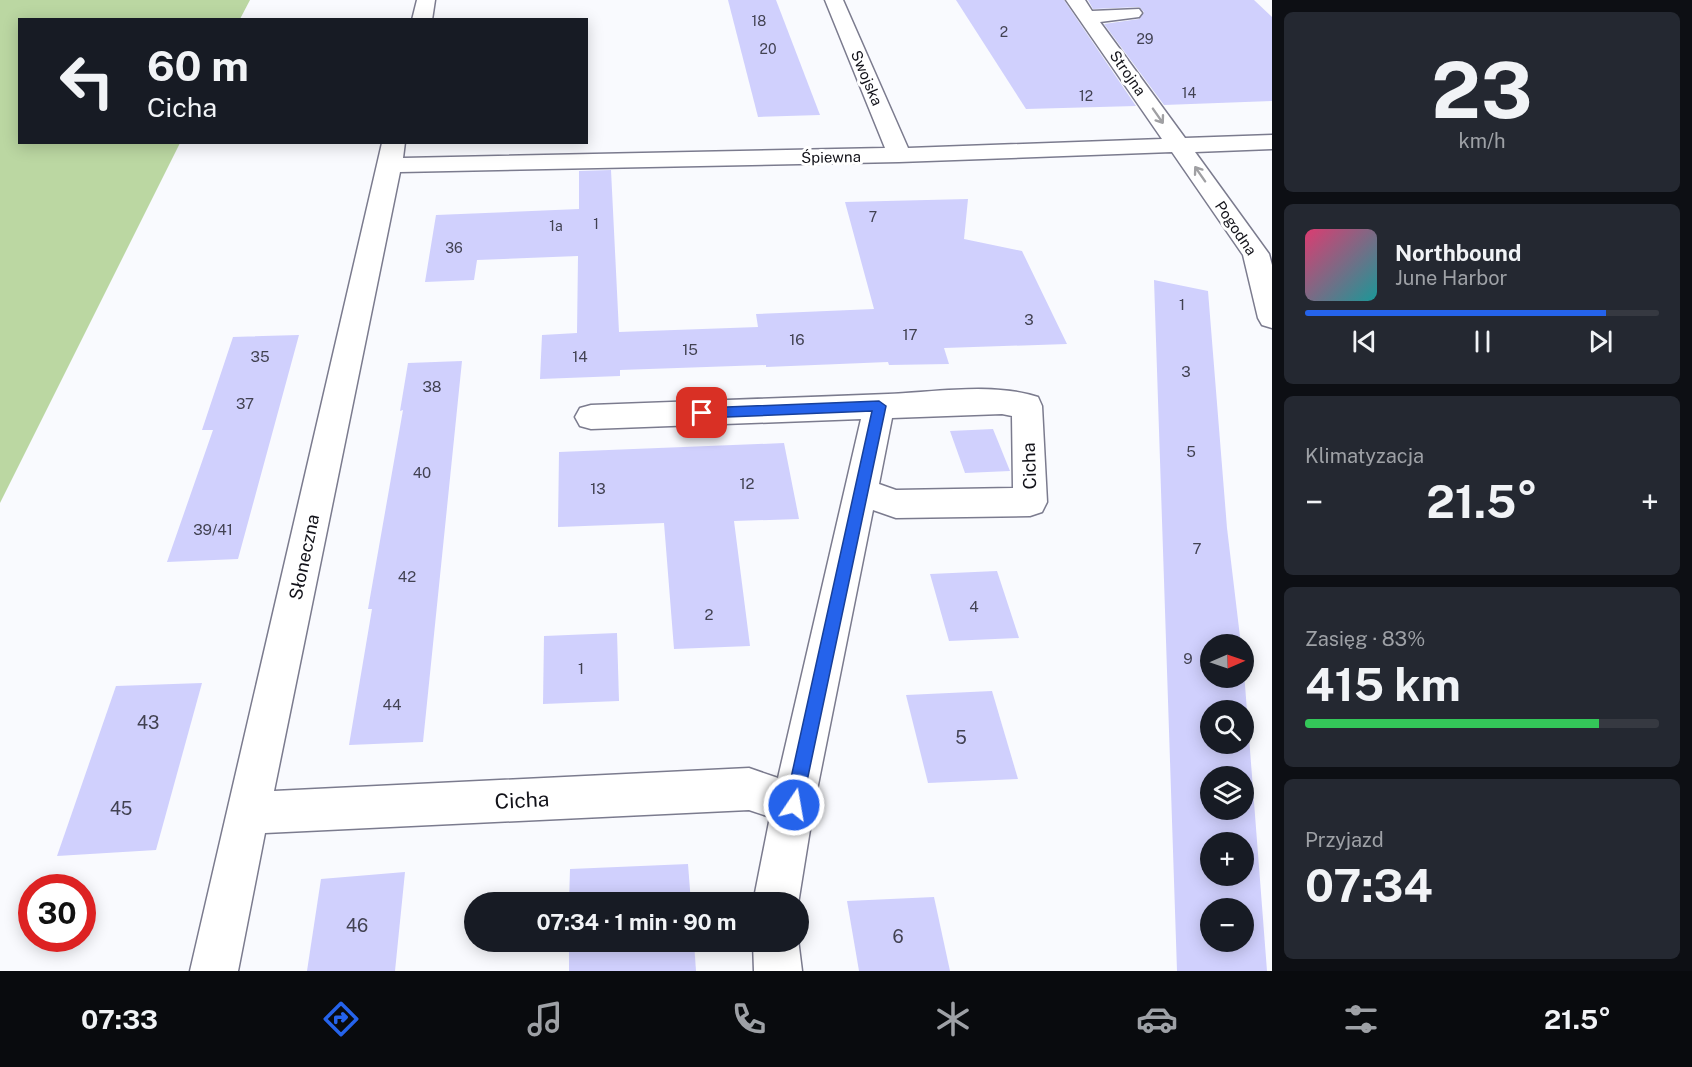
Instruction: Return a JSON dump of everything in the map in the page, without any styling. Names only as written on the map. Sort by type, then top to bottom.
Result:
[{"type":"street","points":[[422,18],[426,0]]},
{"type":"street","name":"Swojska","points":[[834,0],[899,155]]},
{"type":"street","points":[[1082,8],[1132,13]]},
{"type":"street","name":"Strojna","points":[[1082,8],[1180,146]]},
{"type":"street","name":"Śpiewna","points":[[392,154],[899,155],[1272,142]]},
{"type":"street","name":"Pogodna","points":[[1180,146],[1256,254],[1272,318]]},
{"type":"street","name":"Słoneczna","points":[[214,971],[392,154]]},
{"type":"street","name":"Cicha","points":[[591,417],[1002,402],[1027,406],[1030,502],[896,504],[861,492]]},
{"type":"street","points":[[778,892],[794,805],[879,406]]},
{"type":"street","name":"Cicha","points":[[248,813],[749,789],[794,805]]},
{"type":"street","points":[[777,952],[778,971]]},
{"type":"green space","points":[[0,0],[250,0],[241,18],[18,18],[18,144],[180,144],[0,503]]},
{"type":"building","points":[[728,0],[776,0],[820,115],[758,117]]},
{"type":"building","points":[[956,0],[1064,0],[1136,106],[1026,109]]},
{"type":"building","points":[[1088,0],[1254,0],[1272,17],[1272,101],[1164,105],[1104,24],[1139,19],[1144,12],[1139,7],[1093,9]]},
{"type":"building","points":[[611,170],[619,332],[758,327],[756,314],[874,309],[845,202],[968,199],[964,239],[1022,251],[1067,344],[944,348],[949,364],[889,365],[888,362],[620,370],[620,376],[540,379],[542,335],[577,333],[578,256],[477,260],[474,280],[425,282],[436,215],[579,209],[579,171]]},
{"type":"building","points":[[1154,280],[1208,291],[1227,528],[1240,634],[1200,634],[1200,688],[1245,688],[1246,700],[1200,700],[1200,754],[1250,754],[1251,766],[1200,766],[1200,820],[1254,820],[1254,802],[1267,971],[1177,971]]},
{"type":"building","points":[[299,335],[238,559],[167,562],[213,430],[202,430],[233,337]]},
{"type":"building","points":[[462,361],[423,742],[349,745],[372,609],[368,609],[403,410],[400,411],[408,363]]},
{"type":"building","points":[[993,429],[1010,471],[965,473],[950,431]]},
{"type":"building","points":[[784,443],[799,519],[734,521],[750,646],[674,649],[664,523],[558,527],[559,452]]},
{"type":"building","points":[[997,571],[1019,638],[949,641],[930,574]]},
{"type":"building","points":[[617,633],[619,701],[543,704],[544,636]]},
{"type":"building","points":[[202,683],[156,850],[57,856],[116,686]]},
{"type":"building","points":[[992,691],[1018,779],[928,783],[906,695]]},
{"type":"building","points":[[688,864],[690,892],[569,892],[570,869]]},
{"type":"building","points":[[405,872],[395,971],[307,971],[321,879]]},
{"type":"building","points":[[934,897],[950,971],[859,971],[847,901]]},
{"type":"building","points":[[569,952],[695,952],[696,971],[569,971]]},
{"type":"route","points":[[702,413],[879,406],[794,805]]}]
